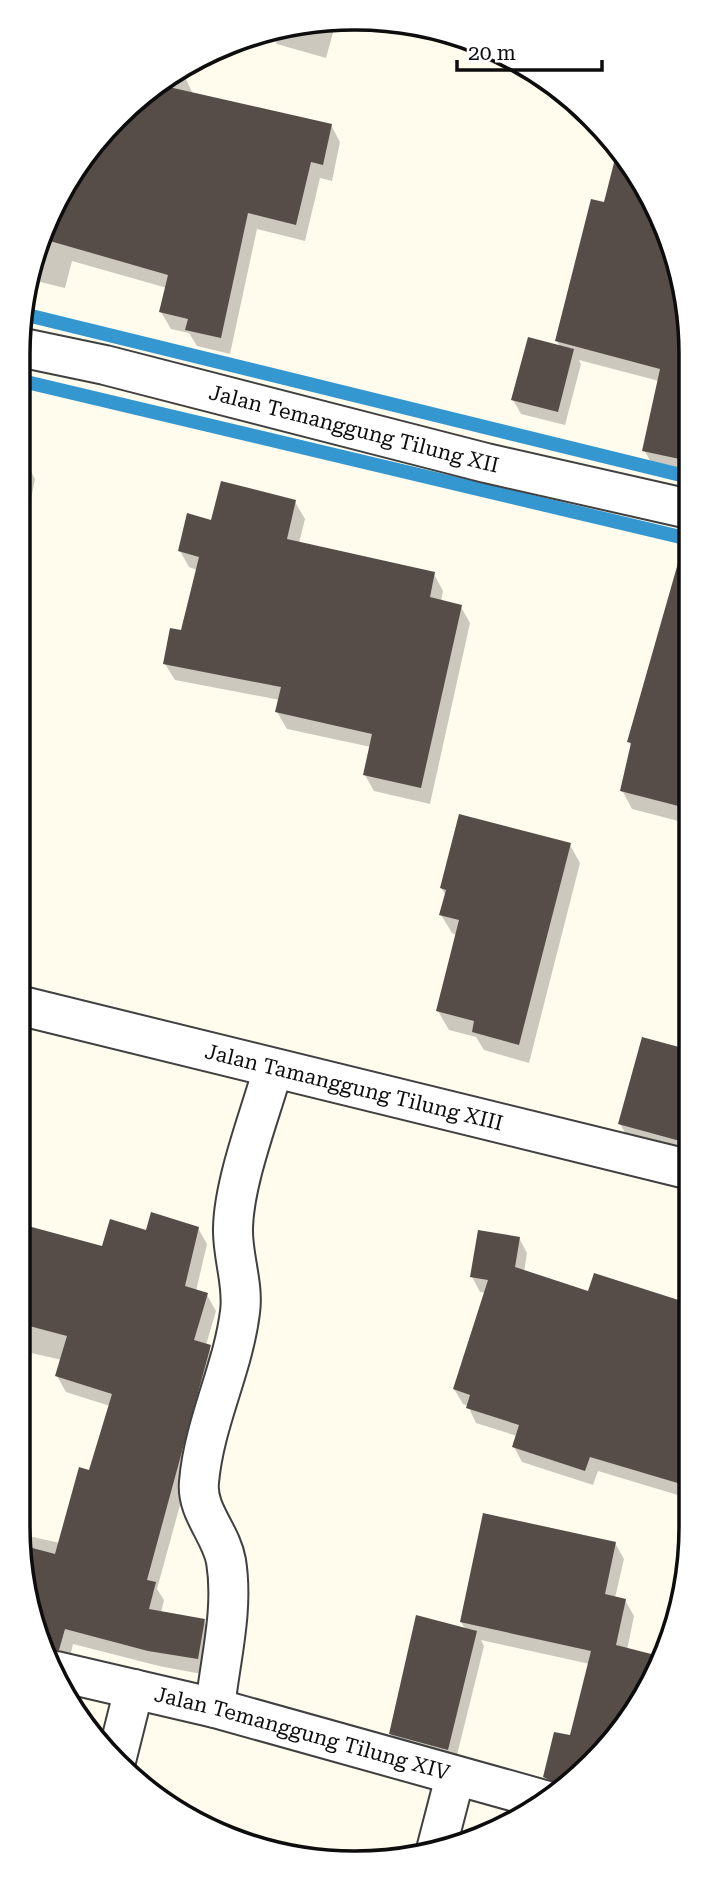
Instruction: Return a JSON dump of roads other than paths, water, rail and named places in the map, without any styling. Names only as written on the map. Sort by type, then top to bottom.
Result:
[{"type":"street","name":"Jalan Temanggung Tilung XII","points":[[30,349],[105,365],[486,463],[679,507]]},
{"type":"street","name":"Jalan Tamanggung Tilung XIII","points":[[30,1008],[679,1167]]},
{"type":"street","points":[[215,1708],[228,1620],[228,1577],[223,1548],[204,1509],[199,1482],[206,1441],[240,1313],[233,1226],[242,1179],[273,1069]]},
{"type":"street","name":"Jalan Temanggung Tilung XIV","points":[[65,1673],[215,1708],[534,1797]]},
{"type":"street","points":[[119,1750],[134,1689]]},
{"type":"street","points":[[439,1840],[455,1777]]},
{"type":"waterway","points":[[32,316],[679,475]]},
{"type":"waterway","points":[[30,383],[679,537]]}]
